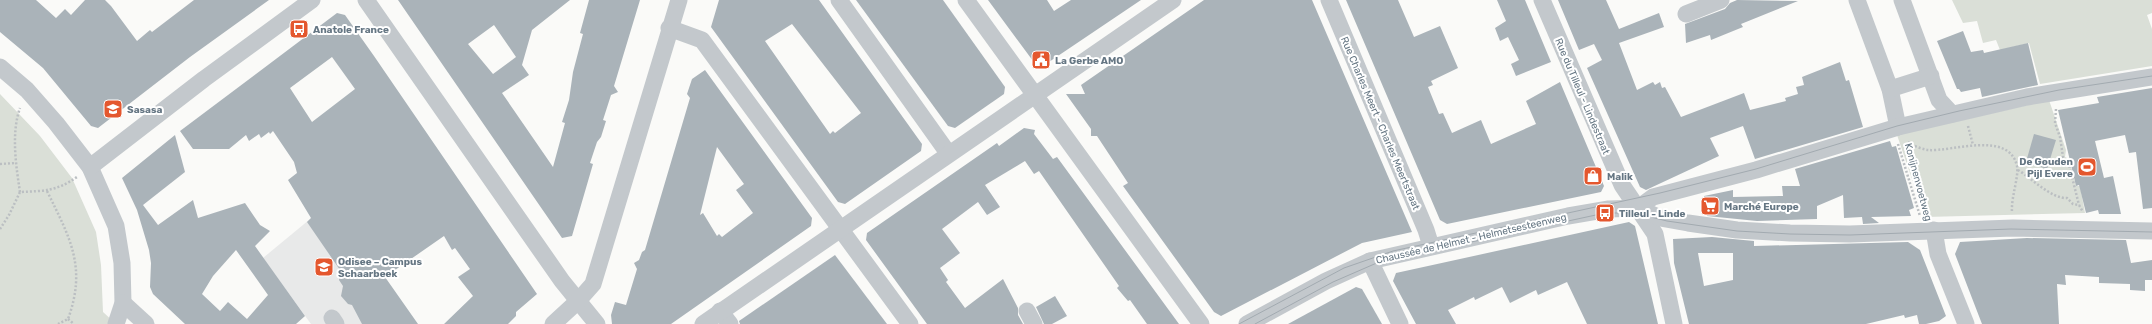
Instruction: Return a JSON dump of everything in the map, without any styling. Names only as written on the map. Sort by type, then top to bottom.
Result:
[{"type":"street","points":[[90,167],[204,79],[312,0]]},
{"type":"street","points":[[366,0],[578,301],[597,324]]},
{"type":"street","points":[[553,324],[578,301],[593,284],[636,145],[669,28],[679,0]]},
{"type":"street","points":[[838,0],[948,153]]},
{"type":"street","points":[[966,0],[1201,324]]},
{"type":"street","points":[[703,324],[725,318],[840,230],[948,153],[1036,95],[1173,0]]},
{"type":"street","name":"Rue Charles Meert - Charles Meertstraat","points":[[1329,0],[1426,230],[1431,246]]},
{"type":"street","name":"Rue du Tilleul - Lindestraat","points":[[1542,0],[1622,185],[1655,234],[1674,324]]},
{"type":"street","points":[[1686,14],[1721,0]]},
{"type":"street","points":[[1856,0],[1890,89],[1900,133]]},
{"type":"street","points":[[1902,0],[1939,100],[1952,114]]},
{"type":"street","points":[[669,28],[702,40],[910,324]]},
{"type":"street","points":[[0,67],[27,90],[90,167],[116,226],[122,263],[123,303],[116,324]]},
{"type":"street","points":[[1890,89],[1931,76]]},
{"type":"street","points":[[1638,208],[1653,197],[1763,167],[1900,133],[1952,114],[2059,91],[2152,77]]},
{"type":"street","points":[[1638,208],[1667,220],[1737,230],[1819,234],[2013,228],[2152,231]]},
{"type":"street","name":"Chaussée de Helmet - Helmetsesteenweg","points":[[1247,324],[1326,281],[1370,261],[1568,216],[1609,209],[1638,208]]},
{"type":"street","points":[[1929,231],[1966,324]]},
{"type":"street","points":[[1370,261],[1376,279],[1400,324]]},
{"type":"street","points":[[123,303],[146,324]]},
{"type":"path","points":[[2053,104],[2057,110],[2055,123],[2060,137],[2062,153],[2069,165],[2079,205],[2088,221],[2089,230]]},
{"type":"path","points":[[0,229],[9,215],[20,192],[16,163],[16,118],[21,106]]},
{"type":"path","points":[[1968,124],[1973,145]]},
{"type":"path","points":[[1900,133],[1927,150],[1973,145],[2002,148],[2014,158],[2018,170],[2012,195],[2013,228]]},
{"type":"path","name":"Konijnenvoetweg","points":[[1900,133],[1898,143],[1929,231]]},
{"type":"path","points":[[0,164],[16,163]]},
{"type":"path","points":[[20,192],[47,191],[64,186],[90,167]]},
{"type":"path","points":[[2018,170],[2060,198],[2067,198],[2073,204],[2079,205]]},
{"type":"path","points":[[47,191],[62,221],[75,255],[77,272],[77,290],[68,319],[58,324]]},
{"type":"path","points":[[68,319],[74,324]]},
{"type":"shaded area","points":[[1952,0],[2152,0],[2152,13],[2147,15],[2152,29],[2152,66],[2040,84],[2029,43],[2000,50],[1996,40],[1983,43],[1977,21],[1963,23]]},
{"type":"shaded area","points":[[0,94],[40,136],[72,178],[96,232],[101,265],[103,312],[116,324],[0,324]]},
{"type":"shaded area","points":[[2049,100],[2066,150],[2065,157],[2069,159],[2076,186],[2080,186],[2085,213],[1925,217],[1897,135]]},
{"type":"shaded area","name":"Odisee – Campus Schaarbeek","points":[[332,201],[405,324],[311,324],[263,258]]},
{"type":"building","points":[[0,0],[36,0],[56,18],[65,9],[71,15],[85,0],[105,0],[137,41],[150,30],[152,32],[194,0],[269,0],[190,57],[98,128],[91,126],[43,68],[0,32]]},
{"type":"building","points":[[398,0],[570,0],[532,30],[522,65],[529,75],[502,93],[553,167],[565,123],[562,122],[569,100],[573,72],[583,34],[580,33],[589,0],[640,0],[614,86],[618,92],[611,95],[603,120],[606,121],[590,163],[593,164],[572,236],[562,238]],"holes":[[[494,25],[516,57],[493,74],[468,44]]]},
{"type":"building","points":[[719,0],[819,0],[922,144],[921,151],[845,204],[838,202],[711,27]],"holes":[[[792,24],[861,113],[835,133],[833,131],[830,134],[765,41]]]},
{"type":"building","points":[[856,0],[943,0],[1005,87],[1004,94],[955,128],[948,126]]},
{"type":"building","points":[[988,0],[1047,0],[1054,11],[1071,0],[1141,0],[1043,66],[1036,65]]},
{"type":"building","points":[[1204,0],[1312,0],[1412,232],[1362,243],[1221,316],[1214,312],[1123,186],[1128,183],[1097,136],[1091,136],[1091,129],[1066,94],[1085,94],[1081,85]]},
{"type":"building","points":[[1346,0],[1398,0],[1414,37],[1440,26],[1458,68],[1431,81],[1433,85],[1428,87],[1439,114],[1443,113],[1452,133],[1481,120],[1491,144],[1536,124],[1526,101],[1560,82],[1604,186],[1601,192],[1447,224],[1440,220]]},
{"type":"building","points":[[1497,0],[1525,0],[1551,62],[1516,76],[1511,64],[1519,60],[1508,37],[1500,41],[1495,28],[1506,21]]},
{"type":"building","points":[[1558,0],[1606,0],[1619,29],[1659,13],[1664,27],[1619,43],[1637,90],[1653,82],[1655,85],[1660,82],[1662,88],[1665,87],[1681,117],[1744,93],[1750,110],[1786,101],[1785,98],[1798,94],[1796,87],[1804,85],[1802,77],[1840,62],[1846,81],[1849,80],[1863,127],[1755,159],[1743,126],[1710,138],[1719,156],[1646,190],[1640,187],[1587,68],[1602,60],[1594,44],[1579,50]]},
{"type":"building","points":[[1737,0],[1798,1],[1741,24],[1743,27],[1711,40],[1710,35],[1686,43],[1685,24],[1725,9],[1730,3]]},
{"type":"building","points":[[337,13],[345,15],[537,294],[516,312],[516,316],[508,324],[444,324],[473,296],[458,277],[470,269],[455,248],[452,250],[444,236],[385,277],[418,324],[362,324],[352,305],[348,304],[341,296],[343,286],[339,280],[340,270],[307,222],[311,218],[288,180],[297,173],[294,162],[273,131],[261,138],[259,134],[249,141],[246,135],[229,149],[193,149],[180,131]],"holes":[[[332,57],[355,89],[312,122],[290,88]]]},
{"type":"building","points":[[1963,31],[1971,52],[1983,50],[1984,53],[2028,43],[2038,85],[1982,97],[1980,88],[1961,92],[1957,89],[1937,41]]},
{"type":"building","points":[[705,70],[812,218],[811,226],[671,324],[612,324],[611,315],[615,302],[626,305],[637,269],[634,263],[639,260],[642,252],[645,250],[690,98],[687,94],[692,79]],"holes":[[[717,147],[744,184],[736,190],[753,213],[722,237],[719,234],[717,236],[703,213],[700,215]]]},
{"type":"building","points":[[2152,88],[2152,208],[2143,209],[2136,152],[2129,153],[2125,135],[2095,141],[2104,178],[2113,176],[2121,214],[2099,214],[2098,210],[2086,213],[2079,185],[2076,186],[2058,110],[2099,103],[2097,97]]},
{"type":"building","points":[[1024,128],[1035,130],[1034,134],[1053,159],[1057,157],[1179,324],[1147,324],[1130,300],[1128,301],[1117,288],[1119,286],[1039,171],[1034,174],[1025,161],[985,185],[1000,207],[987,215],[978,202],[942,229],[960,253],[940,268],[948,280],[946,282],[965,308],[1003,279],[1018,308],[1018,315],[1023,324],[927,324],[866,240],[867,233],[997,143],[999,146]]},
{"type":"building","points":[[2034,134],[2056,140],[2047,169],[2026,162]]},
{"type":"building","points":[[175,135],[185,172],[143,205],[158,225],[193,200],[198,218],[245,203],[260,225],[270,231],[255,246],[305,316],[296,324],[185,324],[153,294],[150,287],[151,263],[149,250],[137,210],[122,178]],"holes":[[[236,250],[268,295],[247,319],[228,302],[220,311],[202,294],[213,276]]]},
{"type":"building","points":[[1890,141],[1892,147],[1896,146],[1914,208],[1909,210],[1911,216],[1871,217],[1879,223],[1863,224],[1862,217],[1844,218],[1843,195],[1817,206],[1817,219],[1757,221],[1707,216],[1704,196],[1733,190],[1733,197],[1783,196],[1782,186],[1800,186],[1795,169]]},
{"type":"building","points":[[1629,222],[1635,226],[1658,324],[1587,324],[1567,282],[1538,295],[1536,290],[1510,303],[1502,287],[1475,300],[1474,297],[1448,310],[1456,324],[1416,324],[1393,281],[1396,273]]},
{"type":"building","points":[[1712,237],[1754,241],[1754,246],[1908,242],[1920,250],[1946,316],[1939,321],[1926,324],[1919,324],[1917,315],[1905,318],[1904,315],[1866,324],[1689,324],[1674,263],[1673,239]],"holes":[[[1698,253],[1733,253],[1733,280],[1704,286]]]},
{"type":"building","points":[[2027,238],[2126,240],[2131,263],[2152,260],[2152,280],[2145,280],[2145,291],[2130,290],[2130,284],[2099,283],[2099,277],[2065,275],[2066,285],[2057,284],[2059,324],[1982,324],[1955,254],[1960,242]]},
{"type":"building","points":[[835,255],[887,324],[740,324],[739,321]]},
{"type":"building","points":[[1356,287],[1362,289],[1382,324],[1288,324]]},
{"type":"building","points":[[1055,296],[1067,316],[1052,324],[1044,324],[1036,307]]},
{"type":"tram line","points":[[1239,324],[1344,268],[1393,251],[1660,193],[1756,169],[1897,126],[1959,111],[2059,90],[2152,76]]},
{"type":"tram line","points":[[1255,324],[1333,282],[1379,262],[1605,213],[1635,213],[1667,221],[1737,231],[1790,234],[1850,235],[2011,229],[2152,232]]},
{"type":"place","name":"Anatole France","points":[[299,29]]},
{"type":"place","name":"La Gerbe AMO","points":[[1041,60]]},
{"type":"place","name":"Sasasa","points":[[113,109]]},
{"type":"place","name":"De Gouden Pijl Evere","points":[[2087,167]]},
{"type":"place","name":"Malik","points":[[1593,176]]},
{"type":"place","name":"Marché Europe","points":[[1710,206]]},
{"type":"place","name":"Tilleul - Linde","points":[[1605,213]]},
{"type":"place","name":"Odisee – Campus Schaarbeek","points":[[324,267]]}]
